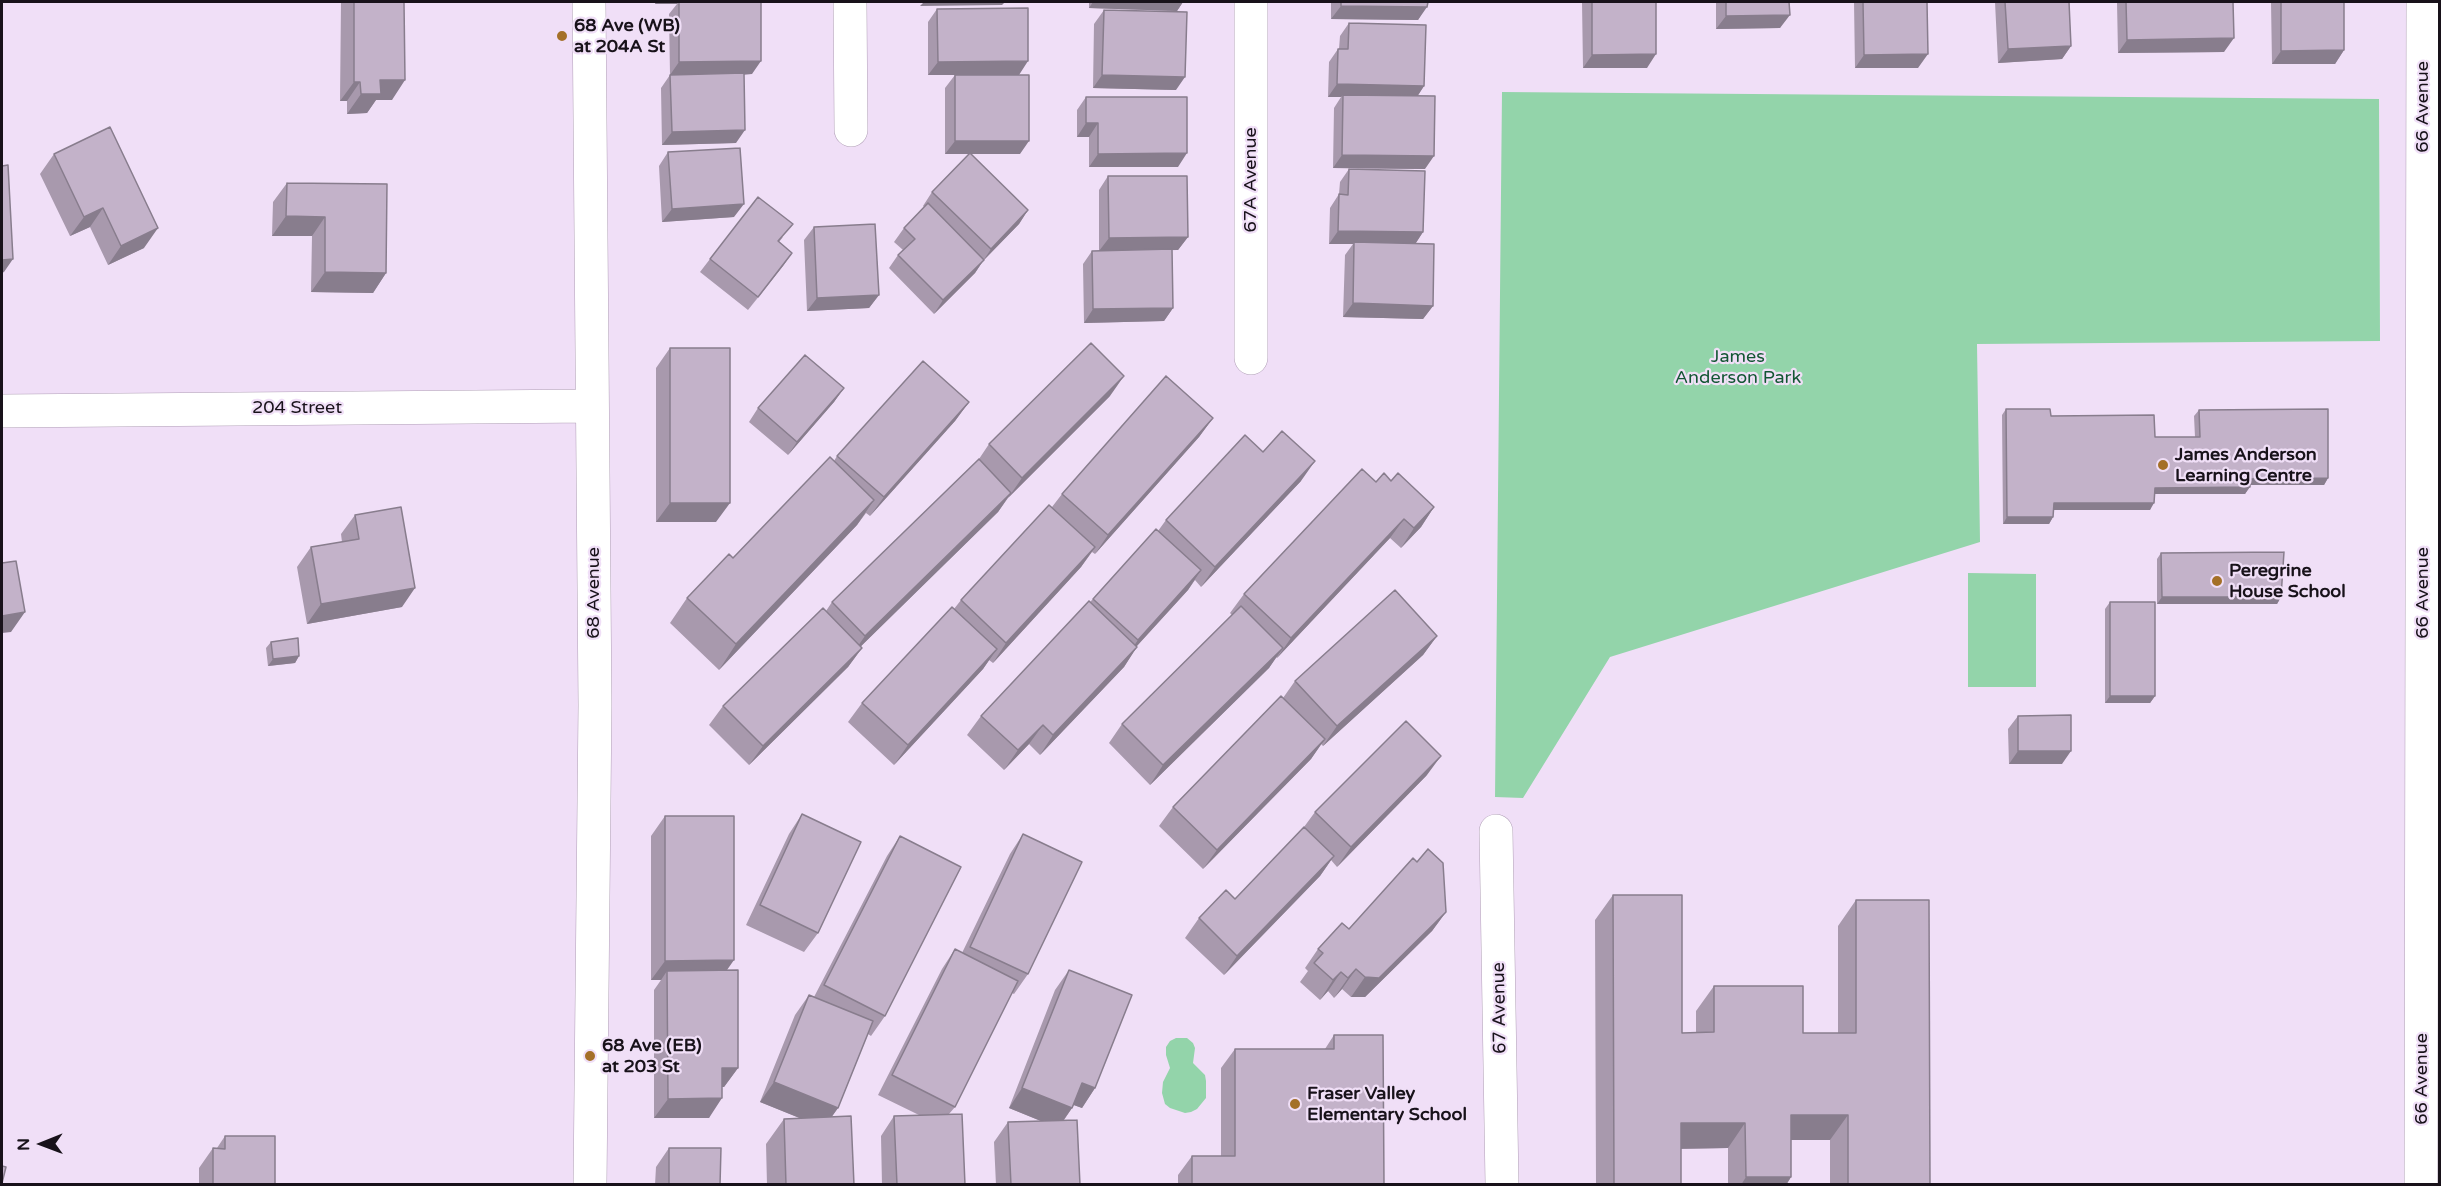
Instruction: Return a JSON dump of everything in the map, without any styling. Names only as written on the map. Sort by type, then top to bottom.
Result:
[{"type":"street","name":"68 Avenue","points":[[589,2],[594,705],[590,1185]]},
{"type":"street","points":[[850,2],[851,130]]},
{"type":"street","name":"67A Avenue","points":[[1251,2],[1251,358]]},
{"type":"street","name":"66 Avenue","points":[[2421,1185],[2423,2]]},
{"type":"street","name":"204 Street","points":[[2,411],[592,406]]},
{"type":"street","name":"67 Avenue","points":[[1496,831],[1502,1185]]},
{"type":"green space","name":"James Anderson Park","points":[[1502,92],[2379,99],[2380,341],[1977,344],[1980,542],[1610,657],[1523,798],[1495,797]]},
{"type":"green space","points":[[1968,573],[2036,574],[2036,687],[1968,687]]},
{"type":"green space","points":[[1176,1038],[1187,1038],[1193,1043],[1195,1048],[1193,1063],[1205,1075],[1206,1081],[1206,1098],[1197,1109],[1185,1113],[1165,1104],[1162,1093],[1163,1082],[1170,1068],[1166,1047]]},
{"type":"building","points":[[354,2],[404,2],[405,80],[380,80],[381,94],[361,94],[360,82],[354,82]]},
{"type":"building","points":[[679,2],[761,2],[761,61],[679,62]]},
{"type":"building","points":[[1341,2],[1428,2],[1427,7],[1341,6]]},
{"type":"building","points":[[1592,2],[1656,2],[1656,54],[1592,55]]},
{"type":"building","points":[[1726,2],[1789,2],[1790,15],[1726,16]]},
{"type":"building","points":[[1863,2],[1927,2],[1928,54],[1864,55]]},
{"type":"building","points":[[2005,2],[2069,2],[2071,46],[2008,49]]},
{"type":"building","points":[[2126,2],[2233,2],[2234,38],[2127,40]]},
{"type":"building","points":[[2281,2],[2344,2],[2344,50],[2281,51]]},
{"type":"building","points":[[1028,8],[1028,61],[938,62],[937,9]]},
{"type":"building","points":[[1104,10],[1187,12],[1185,77],[1102,75]]},
{"type":"building","points":[[1349,23],[1426,25],[1424,86],[1337,84],[1338,49],[1348,49]]},
{"type":"building","points":[[744,73],[745,130],[672,132],[670,75]]},
{"type":"building","points":[[955,75],[1029,75],[1029,141],[955,141]]},
{"type":"building","points":[[1343,95],[1435,96],[1434,156],[1342,155]]},
{"type":"building","points":[[1086,97],[1187,97],[1187,153],[1098,154],[1098,123],[1086,123]]},
{"type":"building","points":[[110,127],[158,228],[121,246],[103,208],[84,217],[54,154]]},
{"type":"building","points":[[740,148],[744,204],[672,209],[668,152]]},
{"type":"building","points":[[970,153],[1028,210],[991,249],[932,192]]},
{"type":"building","points":[[8,165],[13,259],[2,260],[2,166]]},
{"type":"building","points":[[1349,169],[1425,171],[1423,232],[1338,231],[1339,194],[1348,195]]},
{"type":"building","points":[[1108,176],[1187,176],[1188,237],[1109,238]]},
{"type":"building","points":[[287,183],[387,184],[386,273],[325,272],[325,217],[286,216]]},
{"type":"building","points":[[758,197],[793,224],[778,241],[792,253],[758,297],[710,259]]},
{"type":"building","points":[[928,203],[984,260],[943,300],[898,255],[915,239],[904,228]]},
{"type":"building","points":[[875,224],[879,295],[817,298],[814,227]]},
{"type":"building","points":[[1354,242],[1434,244],[1433,306],[1353,303]]},
{"type":"building","points":[[1172,249],[1173,308],[1093,309],[1092,251]]},
{"type":"building","points":[[1091,343],[1124,376],[1022,478],[989,444]]},
{"type":"building","points":[[670,348],[730,348],[730,503],[670,503]]},
{"type":"building","points":[[805,355],[844,388],[797,442],[758,408]]},
{"type":"building","points":[[923,361],[969,402],[884,497],[837,456]]},
{"type":"building","points":[[1166,376],[1213,418],[1108,535],[1062,494]]},
{"type":"building","name":"James Anderson Learning Centre","points":[[2006,409],[2050,409],[2051,416],[2154,415],[2155,437],[2200,437],[2199,410],[2328,409],[2328,478],[2250,479],[2250,487],[2155,488],[2154,503],[2054,503],[2053,517],[2007,517]]},
{"type":"building","points":[[1282,431],[1315,461],[1215,567],[1166,520],[1245,435],[1263,452]]},
{"type":"building","points":[[830,457],[874,500],[736,644],[687,598],[729,554],[733,558]]},
{"type":"building","points":[[979,459],[1011,493],[865,636],[832,602]]},
{"type":"building","points":[[1362,469],[1376,482],[1384,473],[1391,481],[1398,473],[1434,507],[1414,528],[1404,519],[1291,638],[1244,594]]},
{"type":"building","points":[[1049,505],[1095,547],[1006,643],[961,600]]},
{"type":"building","points":[[401,507],[415,588],[321,604],[311,547],[359,539],[355,515]]},
{"type":"building","points":[[1156,529],[1201,570],[1138,640],[1093,599]]},
{"type":"building","name":"Peregrine House School","points":[[2284,552],[2281,597],[2162,597],[2161,553]]},
{"type":"building","points":[[16,561],[25,612],[2,616],[2,563]]},
{"type":"building","points":[[1395,590],[1437,636],[1337,726],[1295,681]]},
{"type":"building","points":[[1089,601],[1137,647],[1053,735],[1043,725],[1018,750],[981,716]]},
{"type":"building","points":[[2110,602],[2155,602],[2155,696],[2110,696]]},
{"type":"building","points":[[1241,606],[1283,648],[1163,765],[1122,724]]},
{"type":"building","points":[[952,607],[997,649],[908,745],[862,703]]},
{"type":"building","points":[[823,608],[862,648],[763,746],[723,706]]},
{"type":"building","points":[[298,638],[299,656],[273,659],[271,642]]},
{"type":"building","points":[[1281,696],[1325,739],[1217,850],[1173,807]]},
{"type":"building","points":[[2071,715],[2071,751],[2018,751],[2018,716]]},
{"type":"building","points":[[1406,721],[1441,756],[1351,847],[1315,812]]},
{"type":"building","points":[[802,814],[861,842],[818,933],[760,905]]},
{"type":"building","points":[[665,816],[734,816],[734,960],[665,961]]},
{"type":"building","points":[[1304,827],[1334,856],[1237,956],[1199,918],[1226,890],[1235,899]]},
{"type":"building","points":[[1023,834],[1082,862],[1028,974],[970,947]]},
{"type":"building","points":[[900,836],[961,867],[885,1016],[824,985]]},
{"type":"building","points":[[1428,849],[1443,863],[1446,912],[1379,978],[1365,977],[1356,969],[1348,978],[1341,972],[1333,980],[1314,963],[1323,953],[1318,949],[1342,923],[1349,929],[1413,858],[1417,862]]},
{"type":"building","points":[[1613,895],[1682,895],[1682,1033],[1714,1032],[1714,986],[1803,986],[1803,1033],[1856,1033],[1856,900],[1929,900],[1930,1185],[1848,1185],[1848,1115],[1791,1115],[1791,1177],[1746,1177],[1745,1123],[1681,1123],[1681,1185],[1614,1185]]},
{"type":"building","points":[[955,949],[1018,981],[955,1107],[892,1075]]},
{"type":"building","points":[[738,970],[738,1068],[722,1068],[722,1098],[668,1099],[667,971]]},
{"type":"building","points":[[1069,970],[1132,995],[1095,1088],[1082,1083],[1072,1108],[1022,1088]]},
{"type":"building","points":[[809,995],[873,1021],[838,1108],[774,1082]]},
{"type":"building","points":[[1334,1035],[1383,1035],[1384,1185],[1192,1185],[1192,1156],[1235,1156],[1235,1049],[1334,1049]]},
{"type":"building","points":[[962,1114],[965,1185],[897,1185],[894,1116]]},
{"type":"building","points":[[851,1116],[854,1185],[786,1185],[784,1119]]},
{"type":"building","points":[[1077,1120],[1080,1185],[1011,1185],[1008,1122]]},
{"type":"building","points":[[225,1136],[275,1136],[275,1185],[213,1185],[213,1148],[225,1149]]},
{"type":"building","points":[[669,1148],[721,1148],[720,1185],[669,1185]]},
{"type":"building","points":[[2,1166],[6,1167],[2,1183]]},
{"type":"place","name":"68 Ave (WB) at 204A St","points":[[562,36]]},
{"type":"place","name":"James Anderson Learning Centre","points":[[2163,465]]},
{"type":"place","name":"Peregrine House School","points":[[2217,581]]},
{"type":"place","name":"68 Ave (EB) at 203 St","points":[[590,1056]]},
{"type":"place","name":"Fraser Valley Elementary School","points":[[1295,1104]]}]
